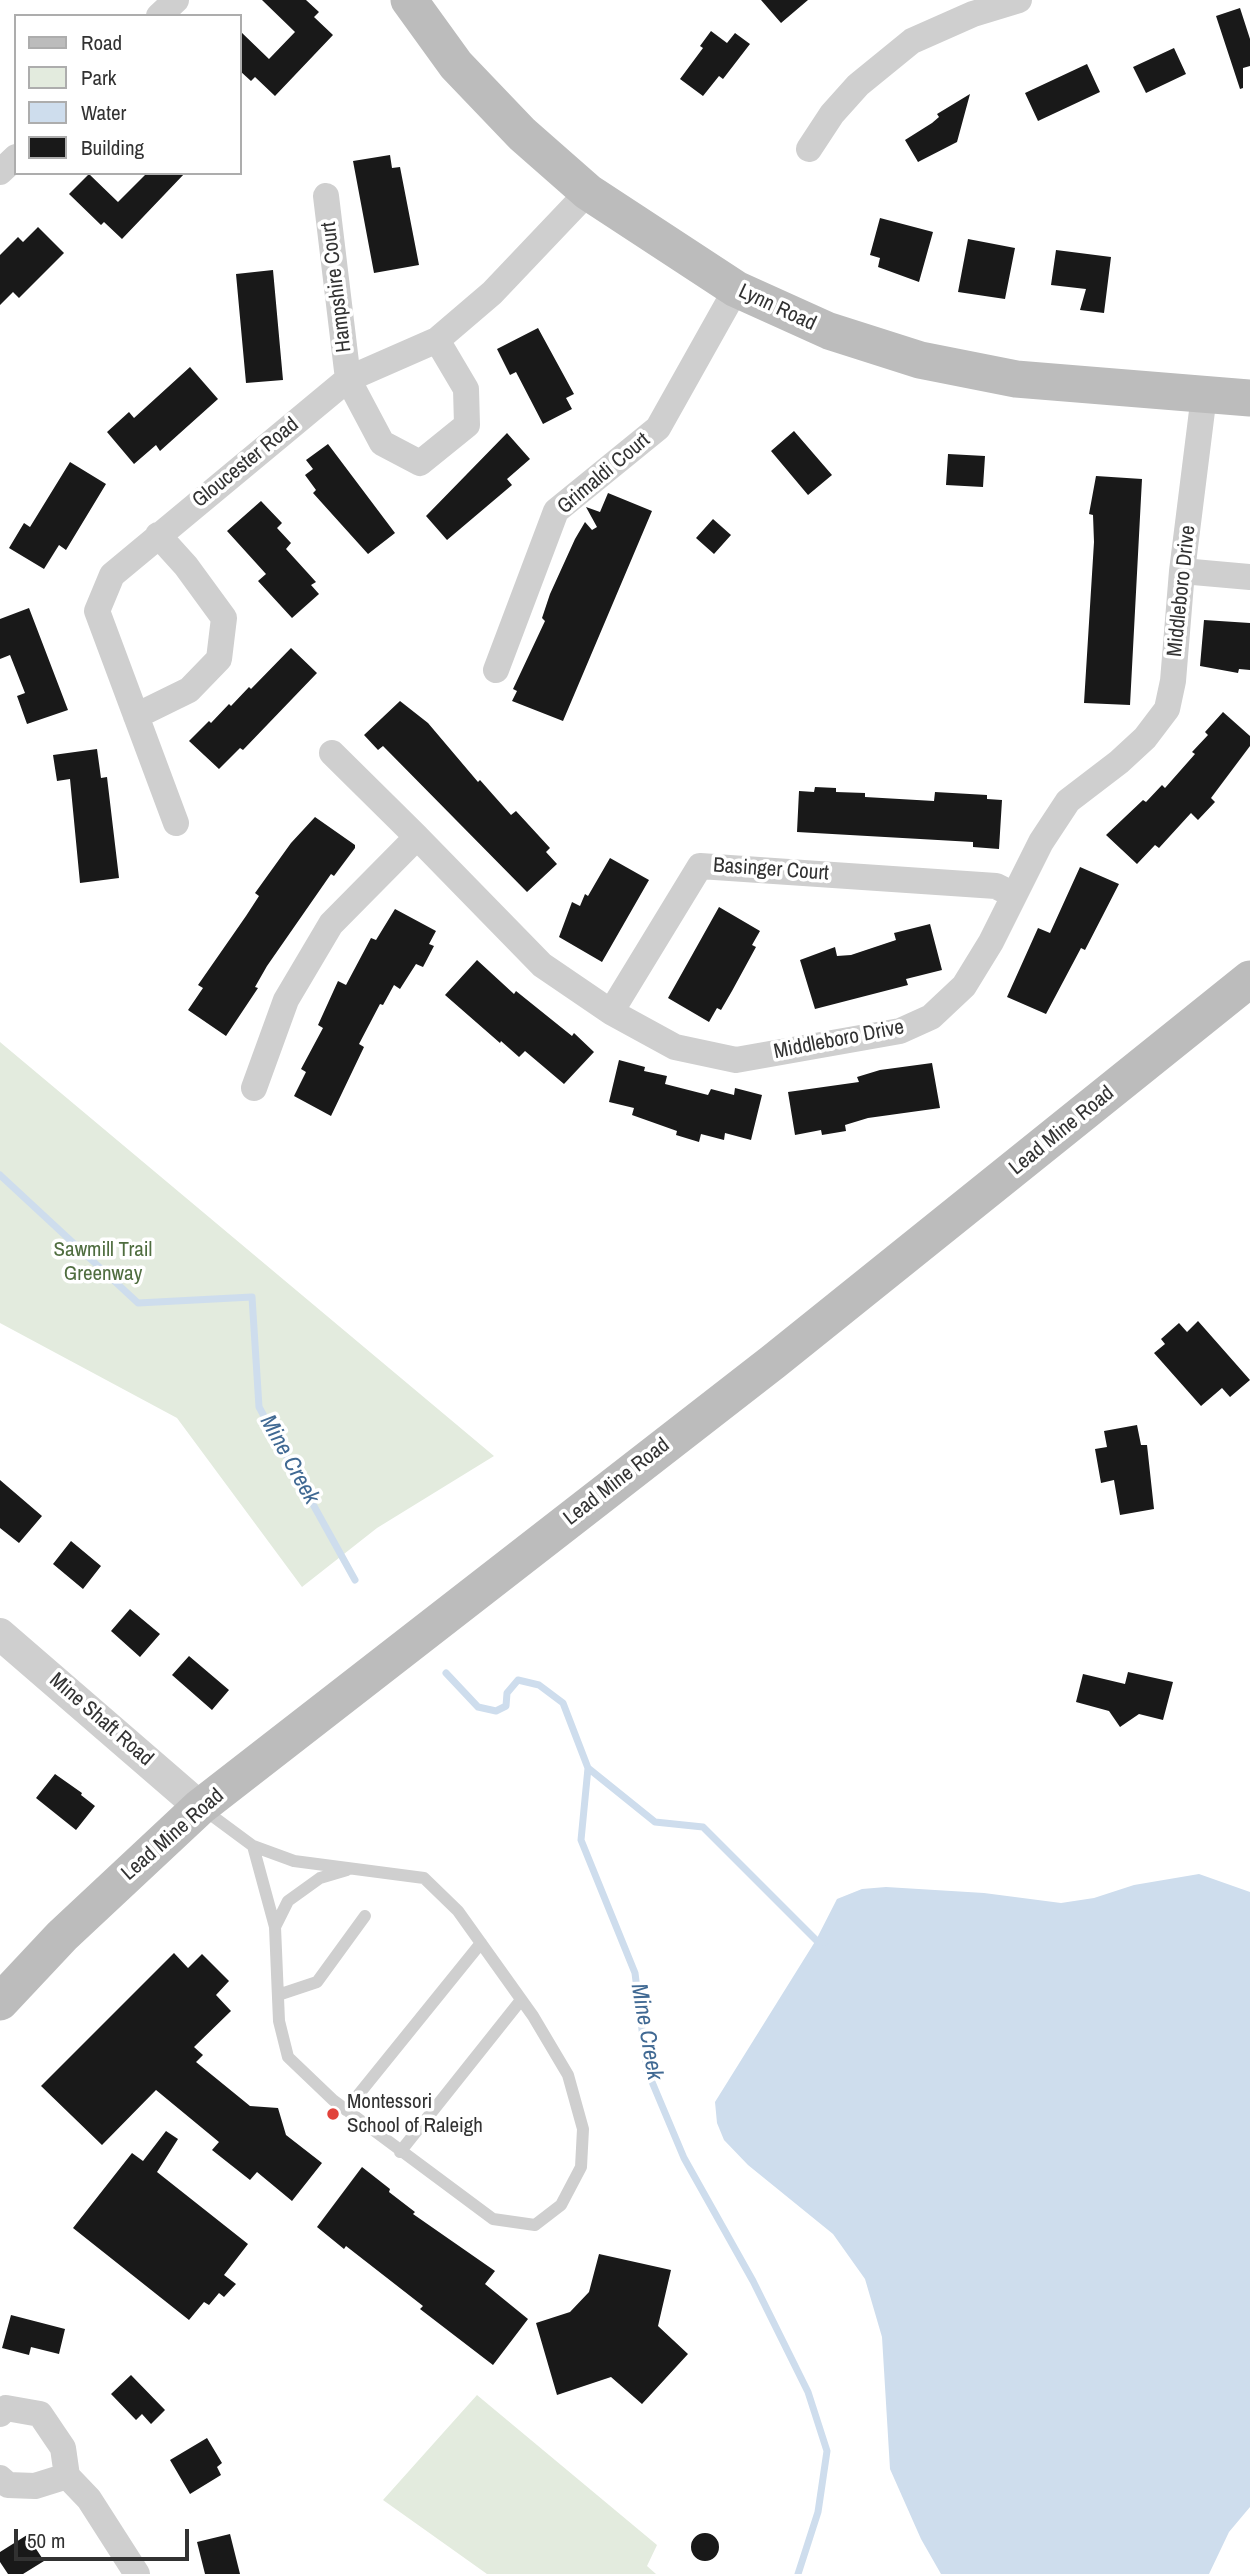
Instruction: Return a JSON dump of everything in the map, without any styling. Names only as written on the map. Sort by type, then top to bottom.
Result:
[{"type":"main road","name":"Lynn Road","points":[[409,0],[456,65],[522,134],[588,192],[736,289],[829,331],[920,360],[1016,379],[1250,398]]},
{"type":"main road","name":"Lead Mine Road","points":[[0,2002],[72,1927],[200,1807],[773,1362],[1250,979]]},
{"type":"street","points":[[161,14],[176,0]]},
{"type":"street","points":[[808,149],[832,114],[858,85],[912,41],[973,14],[1019,0]]},
{"type":"street","points":[[0,172],[14,159]]},
{"type":"street","name":"Gloucester Road","points":[[176,823],[97,611],[112,575],[348,379],[438,340],[492,293],[588,192]]},
{"type":"street","name":"Hampshire Court","points":[[326,196],[348,379]]},
{"type":"street","name":"Grimaldi Court","points":[[496,670],[556,511],[658,428],[736,289]]},
{"type":"street","points":[[348,379],[382,443],[420,463],[467,425],[466,389],[438,340]]},
{"type":"street","name":"Middleboro Drive","points":[[331,753],[542,965],[611,1013],[675,1047],[736,1060],[900,1031],[931,1017],[964,986],[991,942],[1012,894],[1041,842],[1068,801],[1119,762],[1145,738],[1167,709],[1173,681],[1182,571],[1204,395]]},
{"type":"street","points":[[136,716],[189,690],[219,659],[224,618],[186,566],[158,535]]},
{"type":"street","points":[[1182,571],[1250,577]]},
{"type":"street","points":[[254,1088],[286,1000],[331,924],[417,837]]},
{"type":"street","name":"Basinger Court","points":[[611,1013],[700,866],[996,886],[1012,894]]},
{"type":"street","name":"Mine Shaft Road","points":[[0,1634],[200,1807]]},
{"type":"street","points":[[0,2414],[6,2408],[40,2414],[62,2448],[67,2476],[89,2499],[137,2574]]},
{"type":"street","points":[[0,2478],[8,2484],[35,2486],[67,2476]]},
{"type":"lane","points":[[200,1807],[253,1846],[294,1861],[424,1878],[458,1911],[521,2000],[568,2075],[583,2129],[580,2167],[561,2204],[535,2225],[493,2219],[346,2110],[288,2057],[279,2021],[275,1927],[253,1846]]},
{"type":"lane","points":[[275,1927],[288,1901],[320,1878],[354,1868]]},
{"type":"lane","points":[[278,1995],[317,1982],[365,1916]]},
{"type":"lane","points":[[346,2110],[481,1943]]},
{"type":"lane","points":[[400,2151],[521,2000]]},
{"type":"green space","name":"Sawmill Trail Greenway","points":[[0,1042],[494,1456],[377,1528],[302,1587],[177,1418],[0,1323]]},
{"type":"green space","points":[[477,2395],[657,2545],[647,2566],[656,2574],[487,2574],[383,2500]]},
{"type":"water","points":[[1199,1874],[1250,1892],[1250,2507],[1229,2532],[1209,2574],[941,2574],[921,2539],[890,2469],[882,2337],[865,2279],[833,2234],[748,2165],[724,2140],[717,2123],[715,2102],[816,1940],[837,1899],[862,1889],[886,1887],[984,1893],[1061,1903],[1094,1898],[1134,1885]]},
{"type":"building","points":[[262,0],[306,0],[319,12],[314,17],[333,35],[275,96],[255,77],[251,81],[242,73],[242,33],[269,59],[295,32]]},
{"type":"building","points":[[761,0],[808,0],[781,23]]},
{"type":"building","points":[[1240,8],[1250,39],[1250,66],[1243,68],[1243,88],[1240,89],[1216,16]]},
{"type":"building","points":[[711,31],[727,43],[735,33],[750,44],[723,79],[719,76],[703,96],[680,79],[703,48],[700,46]]},
{"type":"building","points":[[1174,48],[1186,74],[1146,93],[1133,67]]},
{"type":"building","points":[[1087,64],[1100,92],[1038,121],[1025,93]]},
{"type":"building","points":[[970,94],[957,142],[918,162],[905,140],[932,123],[939,117],[937,114]]},
{"type":"building","points":[[390,155],[392,168],[400,167],[419,265],[374,273],[353,161]]},
{"type":"building","points":[[90,175],[118,202],[145,175],[183,175],[122,239],[104,222],[101,225],[69,194]]},
{"type":"building","points":[[880,218],[933,232],[919,282],[878,267],[880,258],[870,255]]},
{"type":"building","points":[[38,227],[64,253],[19,298],[13,292],[0,305],[0,255],[18,237],[23,242]]},
{"type":"building","points":[[968,239],[1015,248],[1005,299],[958,292]]},
{"type":"building","points":[[1056,250],[1111,257],[1104,313],[1080,310],[1086,289],[1051,285]]},
{"type":"building","points":[[273,270],[283,380],[246,383],[236,274]]},
{"type":"building","points":[[538,328],[574,394],[566,398],[572,409],[543,424],[516,372],[510,375],[497,349]]},
{"type":"building","points":[[190,367],[218,399],[160,451],[156,445],[134,464],[107,432],[129,412],[134,418]]},
{"type":"building","points":[[794,431],[832,475],[808,495],[771,451]]},
{"type":"building","points":[[507,433],[530,459],[507,479],[512,485],[447,540],[426,516]]},
{"type":"building","points":[[328,444],[395,533],[368,554],[313,493],[316,490],[305,475],[313,469],[306,460]]},
{"type":"building","points":[[948,454],[985,456],[983,487],[946,485]]},
{"type":"building","points":[[70,462],[106,484],[66,550],[59,545],[44,569],[9,548],[24,523],[30,527]]},
{"type":"building","points":[[1096,476],[1142,479],[1130,705],[1084,703],[1094,542],[1093,515],[1089,514]]},
{"type":"building","points":[[608,493],[652,511],[563,721],[512,701],[517,691],[513,689],[545,621],[542,618],[550,594],[575,539],[585,522],[592,530],[597,527],[586,507],[600,512]]},
{"type":"building","points":[[261,501],[282,523],[277,528],[291,543],[286,549],[316,582],[311,585],[319,594],[292,618],[258,581],[266,574],[227,531]]},
{"type":"building","points":[[713,519],[731,535],[714,554],[696,538]]},
{"type":"building","points":[[29,608],[68,710],[27,724],[17,696],[25,693],[10,655],[0,659],[0,619]]},
{"type":"building","points":[[1204,620],[1250,623],[1250,670],[1239,669],[1238,673],[1200,666]]},
{"type":"building","points":[[291,648],[317,673],[243,750],[240,748],[219,769],[189,741],[249,687],[251,689]]},
{"type":"building","points":[[400,701],[428,723],[478,782],[480,780],[511,815],[516,811],[550,848],[546,852],[557,864],[527,892],[383,746],[378,750],[364,735]]},
{"type":"building","points":[[1223,712],[1250,736],[1250,746],[1211,798],[1215,802],[1198,820],[1191,813],[1159,848],[1155,845],[1137,864],[1106,835],[1143,800],[1146,802],[1162,785],[1165,788],[1195,754],[1192,752],[1208,735],[1205,732]]},
{"type":"building","points":[[97,749],[101,778],[107,777],[119,878],[80,883],[70,779],[57,781],[53,755]]},
{"type":"building","points":[[815,787],[836,788],[836,792],[865,793],[865,797],[934,801],[935,792],[987,795],[987,799],[1002,800],[999,849],[973,847],[973,842],[797,832],[799,791],[814,792]]},
{"type":"building","points":[[315,817],[355,845],[355,848],[334,876],[331,874],[267,966],[255,987],[258,988],[226,1036],[188,1010],[203,988],[198,985],[259,896],[255,893],[291,843]]},
{"type":"building","points":[[610,858],[649,880],[602,962],[559,937],[572,902],[580,906],[585,894],[588,896]]},
{"type":"building","points":[[1080,867],[1119,884],[1085,950],[1081,948],[1046,1014],[1007,997],[1038,928],[1050,933]]},
{"type":"building","points":[[719,907],[760,931],[752,945],[756,947],[732,991],[721,1010],[717,1008],[709,1022],[668,998]]},
{"type":"building","points":[[395,909],[436,931],[429,944],[434,946],[423,967],[416,964],[400,989],[394,985],[383,1005],[380,1004],[359,1044],[364,1047],[331,1116],[294,1096],[306,1072],[301,1069],[323,1028],[318,1025],[338,981],[346,985],[371,938],[376,940]]},
{"type":"building","points":[[930,924],[942,970],[906,979],[908,985],[815,1009],[800,960],[835,947],[837,956],[851,955],[896,940],[894,933]]},
{"type":"building","points":[[477,960],[514,994],[516,991],[572,1036],[574,1033],[594,1052],[564,1084],[525,1051],[519,1057],[501,1041],[500,1043],[445,995]]},
{"type":"building","points":[[619,1060],[645,1067],[644,1071],[667,1076],[665,1084],[708,1095],[711,1089],[734,1095],[735,1088],[762,1095],[751,1140],[725,1133],[724,1140],[701,1134],[699,1142],[676,1135],[677,1131],[632,1115],[634,1108],[609,1102]]},
{"type":"building","points":[[932,1063],[940,1108],[868,1118],[845,1125],[846,1131],[822,1135],[821,1130],[795,1135],[788,1092],[859,1082],[857,1077],[880,1070]]},
{"type":"building","points":[[1198,1321],[1250,1380],[1230,1397],[1222,1388],[1201,1406],[1154,1353],[1165,1344],[1161,1339],[1179,1323],[1187,1332]]},
{"type":"building","points":[[1137,1425],[1141,1445],[1147,1445],[1154,1509],[1120,1515],[1114,1480],[1101,1483],[1095,1449],[1107,1447],[1104,1431]]},
{"type":"building","points":[[0,1480],[42,1516],[19,1543],[0,1528]]},
{"type":"building","points":[[71,1541],[101,1566],[83,1589],[53,1564]]},
{"type":"building","points":[[130,1609],[160,1634],[140,1657],[111,1631]]},
{"type":"building","points":[[189,1656],[229,1690],[212,1710],[172,1675]]},
{"type":"building","points":[[1128,1672],[1173,1682],[1163,1720],[1139,1714],[1120,1727],[1109,1711],[1076,1702],[1083,1674],[1125,1684]]},
{"type":"building","points":[[55,1774],[95,1806],[76,1830],[36,1798]]},
{"type":"building","points":[[174,1953],[188,1968],[202,1954],[229,1981],[216,1995],[231,2011],[194,2047],[203,2055],[196,2062],[250,2106],[278,2108],[286,2135],[322,2163],[292,2201],[257,2172],[250,2180],[212,2150],[219,2142],[156,2090],[102,2145],[41,2086]]},
{"type":"building","points":[[166,2131],[178,2139],[157,2172],[248,2244],[224,2275],[236,2284],[224,2297],[219,2293],[209,2305],[204,2302],[189,2320],[73,2228],[132,2153],[143,2161]]},
{"type":"building","points":[[362,2167],[415,2212],[413,2214],[495,2271],[485,2284],[528,2319],[493,2365],[420,2309],[423,2306],[317,2227]]},
{"type":"building","points":[[599,2254],[671,2270],[658,2326],[688,2354],[642,2404],[611,2377],[557,2395],[536,2323],[570,2312],[589,2292]]},
{"type":"building","points":[[11,2315],[65,2329],[59,2354],[31,2347],[29,2355],[2,2348]]},
{"type":"building","points":[[131,2375],[165,2410],[151,2424],[142,2414],[136,2420],[111,2394]]},
{"type":"building","points":[[207,2438],[222,2463],[217,2467],[221,2475],[190,2494],[170,2460]]},
{"type":"building","points":[[705,2533],[715,2537],[719,2547],[715,2557],[705,2561],[695,2557],[691,2547],[695,2537]]},
{"type":"building","points":[[230,2534],[240,2574],[205,2574],[197,2542]]},
{"type":"building","points":[[27,2535],[44,2561],[23,2574],[8,2574],[0,2562],[0,2552]]},
{"type":"waterway","name":"Mine Creek","points":[[0,1175],[138,1303],[252,1297],[259,1407],[355,1580]]},
{"type":"waterway","name":"Mine Creek","points":[[446,1673],[478,1707],[496,1711],[506,1706],[507,1693],[518,1680],[539,1685],[563,1703],[588,1768],[581,1840],[635,1973],[647,2070],[684,2158],[753,2281],[808,2392],[827,2451],[818,2512],[798,2574]]},
{"type":"waterway","points":[[588,1768],[655,1822],[703,1827],[816,1940],[825,1942]]},
{"type":"place","name":"Montessori School of Raleigh","points":[[333,2114]]}]
